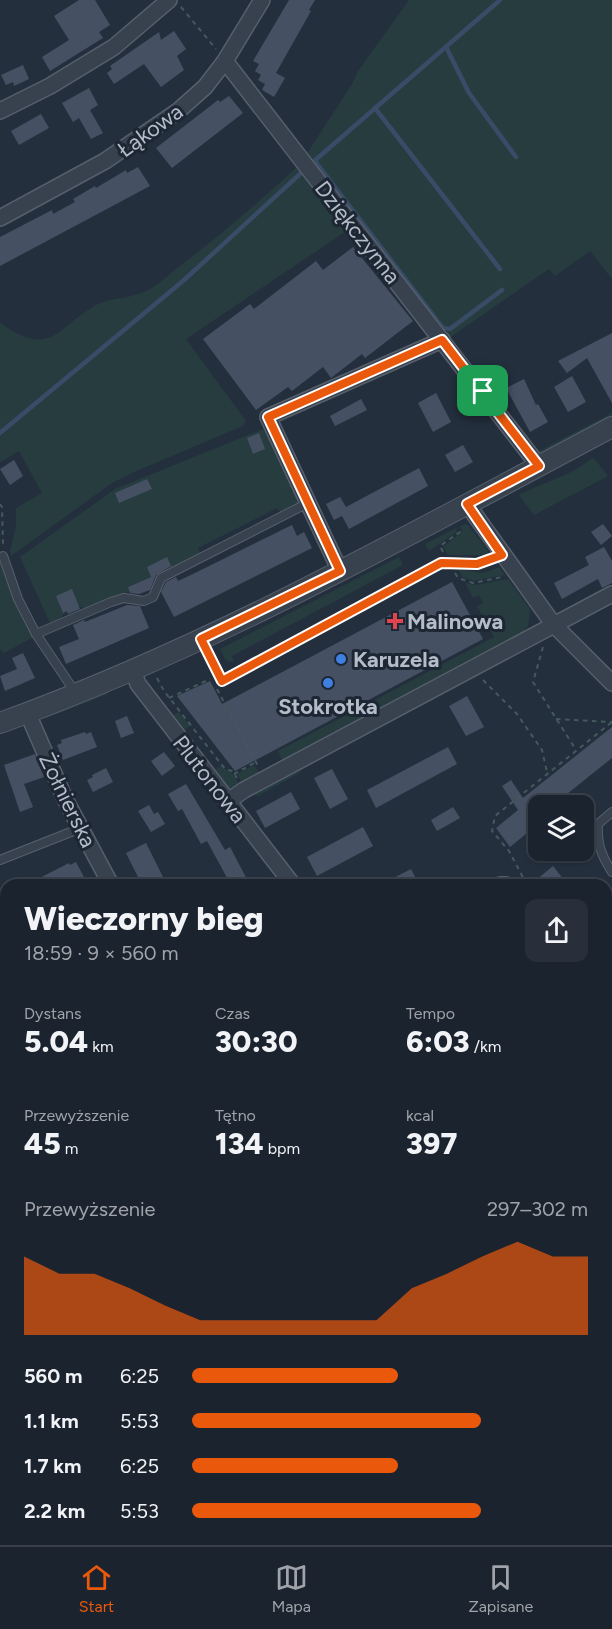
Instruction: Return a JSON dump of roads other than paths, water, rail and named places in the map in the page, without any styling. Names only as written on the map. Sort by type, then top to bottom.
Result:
[{"type":"street","points":[[0,111],[50,86],[114,47],[169,0]]},
{"type":"street","name":"Łąkowa","points":[[0,218],[105,161],[178,111],[205,87],[225,60],[262,0]]},
{"type":"street","name":"Dziękczynna","points":[[225,60],[539,466]]},
{"type":"street","points":[[340,571],[268,417],[442,340]]},
{"type":"street","points":[[2,719],[28,714],[201,639],[340,571],[612,427]]},
{"type":"street","points":[[467,504],[554,625],[612,683]]},
{"type":"street","points":[[227,801],[612,594]]},
{"type":"street","name":"Plutonowa","points":[[133,670],[138,684],[288,879]]},
{"type":"street","name":"Żołnierska","points":[[28,714],[36,736],[108,879]]},
{"type":"lane","points":[[36,633],[124,598],[144,602],[153,597],[161,578],[308,503]]},
{"type":"lane","points":[[201,639],[222,681],[441,563],[477,564],[502,555]]},
{"type":"lane","points":[[3,556],[18,599],[36,633],[77,694]]},
{"type":"lane","points":[[612,812],[598,824],[597,841],[602,856],[612,872]]},
{"type":"lane","points":[[0,860],[81,828]]},
{"type":"waterway","points":[[313,162],[500,0]]},
{"type":"waterway","points":[[446,47],[469,93],[516,157]]},
{"type":"waterway","points":[[375,108],[500,269]]},
{"type":"waterway","points":[[315,161],[443,328],[450,329],[502,290]]},
{"type":"waterway","points":[[0,433],[183,281],[300,174]]},
{"type":"place","name":"Malinowa","points":[[395,621]]},
{"type":"place","name":"Karuzela","points":[[341,659]]},
{"type":"place","name":"Stokrotka","points":[[328,683]]}]
